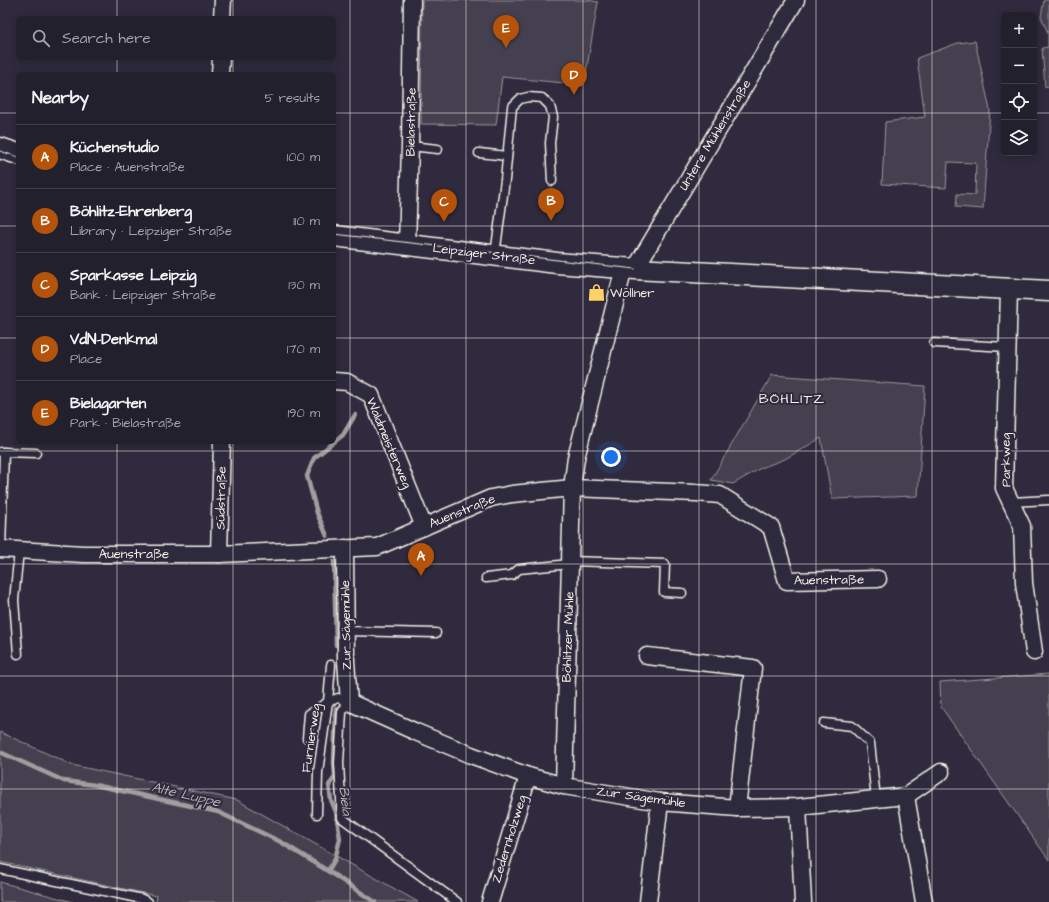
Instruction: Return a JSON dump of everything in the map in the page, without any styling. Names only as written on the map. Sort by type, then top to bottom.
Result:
[{"type":"street","points":[[222,16],[223,0]]},
{"type":"street","name":"Bielastraße","points":[[407,245],[412,0]]},
{"type":"street","name":"Untere Mühlenstraße","points":[[572,488],[576,458],[629,269],[796,0]]},
{"type":"street","points":[[220,60],[220,72]]},
{"type":"street","points":[[0,148],[16,153]]},
{"type":"street","name":"Leipziger Straße","points":[[336,236],[557,263],[629,269],[1049,291]]},
{"type":"street","name":"Parkweg","points":[[1009,289],[1004,488],[1022,526],[1024,583],[1034,652]]},
{"type":"street","name":"Waldmeisterweg","points":[[336,382],[347,382],[371,395],[424,526]]},
{"type":"street","name":"Südstraße","points":[[219,554],[222,444]]},
{"type":"street","name":"Auenstraße","points":[[1,550],[83,554],[219,554],[377,547],[491,498],[512,494],[572,488],[720,495],[771,527],[787,581],[878,579]]},
{"type":"street","name":"Böhlitzer Mühle","points":[[564,786],[572,488]]},
{"type":"street","name":"Zur Sägemühle","points":[[344,548],[349,702],[464,752],[528,776],[564,786],[660,802],[737,808],[798,807],[906,796],[941,772]]},
{"type":"street","points":[[647,656],[753,668],[737,808]]},
{"type":"street","name":"Zedernholzweg","points":[[490,902],[528,776]]},
{"type":"street","points":[[906,796],[924,902]]},
{"type":"street","points":[[648,902],[660,802]]},
{"type":"street","points":[[798,807],[802,902]]},
{"type":"lane","points":[[495,255],[505,180],[512,107],[520,99],[528,97],[542,98],[550,106],[553,117],[550,143],[552,181]]},
{"type":"lane","points":[[410,146],[438,149]]},
{"type":"lane","points":[[479,153],[507,156]]},
{"type":"lane","points":[[934,342],[1007,347]]},
{"type":"lane","points":[[1,550],[2,452],[36,453]]},
{"type":"lane","points":[[1010,502],[1049,500]]},
{"type":"lane","points":[[18,654],[14,600],[19,551]]},
{"type":"lane","points":[[486,578],[512,575],[519,569],[570,563],[665,564],[664,592],[682,593]]},
{"type":"lane","points":[[346,630],[436,633]]},
{"type":"lane","name":"Furnierweg","points":[[317,814],[318,772],[332,665]]},
{"type":"lane","points":[[307,738],[309,714],[328,702],[338,698],[349,702]]},
{"type":"lane","name":"Zur Sägemühle","points":[[349,702],[342,712],[339,763],[342,818],[457,902]]},
{"type":"lane","points":[[824,723],[852,726],[870,743],[876,800]]},
{"type":"lane","points":[[0,869],[142,899],[148,902]]},
{"type":"shaded area","points":[[422,0],[587,0],[598,2],[584,85],[502,77],[496,125],[421,124]]},
{"type":"shaded area","points":[[1044,0],[1049,0],[1049,86],[1045,87],[1042,48],[1048,47],[1048,33],[1041,17]]},
{"type":"shaded area","points":[[975,41],[990,110],[983,209],[956,207],[957,194],[975,195],[976,163],[948,162],[946,188],[882,184],[885,122],[925,117],[917,58],[958,43]]},
{"type":"shaded area","points":[[772,375],[925,386],[918,496],[832,499],[821,438],[785,459],[761,468],[733,484],[711,480]]},
{"type":"shaded area","points":[[1049,674],[1049,860],[941,707],[940,682]]},
{"type":"shaded area","points":[[0,732],[72,765],[237,800],[418,902],[156,902],[157,896],[0,862]]},
{"type":"shaded area","points":[[0,882],[73,902],[0,902]]},
{"type":"waterway","name":"Biela","points":[[336,441],[343,435],[355,415]]},
{"type":"waterway","name":"Biela","points":[[327,536],[317,513],[307,476],[314,458],[332,444]]},
{"type":"waterway","name":"Biela","points":[[334,562],[336,645]]},
{"type":"waterway","name":"Biela","points":[[328,871],[335,859],[340,839],[336,812],[331,800],[329,785],[335,777],[334,762],[336,708]]},
{"type":"waterway","name":"Alte Luppe","points":[[0,752],[64,781],[95,785],[218,812],[281,842],[375,902]]},
{"type":"tram line","points":[[0,151],[16,156]]},
{"type":"tram line","points":[[336,234],[635,269]]},
{"type":"place","name":"Bielagarten","points":[[506,48]]},
{"type":"place","name":"VdN-Denkmal","points":[[574,95]]},
{"type":"place","name":"Böhlitz-Ehrenberg","points":[[551,221]]},
{"type":"place","name":"Sparkasse Leipzig","points":[[444,222]]},
{"type":"place","name":"Wöllner","points":[[597,293]]},
{"type":"place","name":"Küchenstudio","points":[[421,576]]},
{"type":"district","name":"BÖHLITZ","points":[[792,399]]}]
